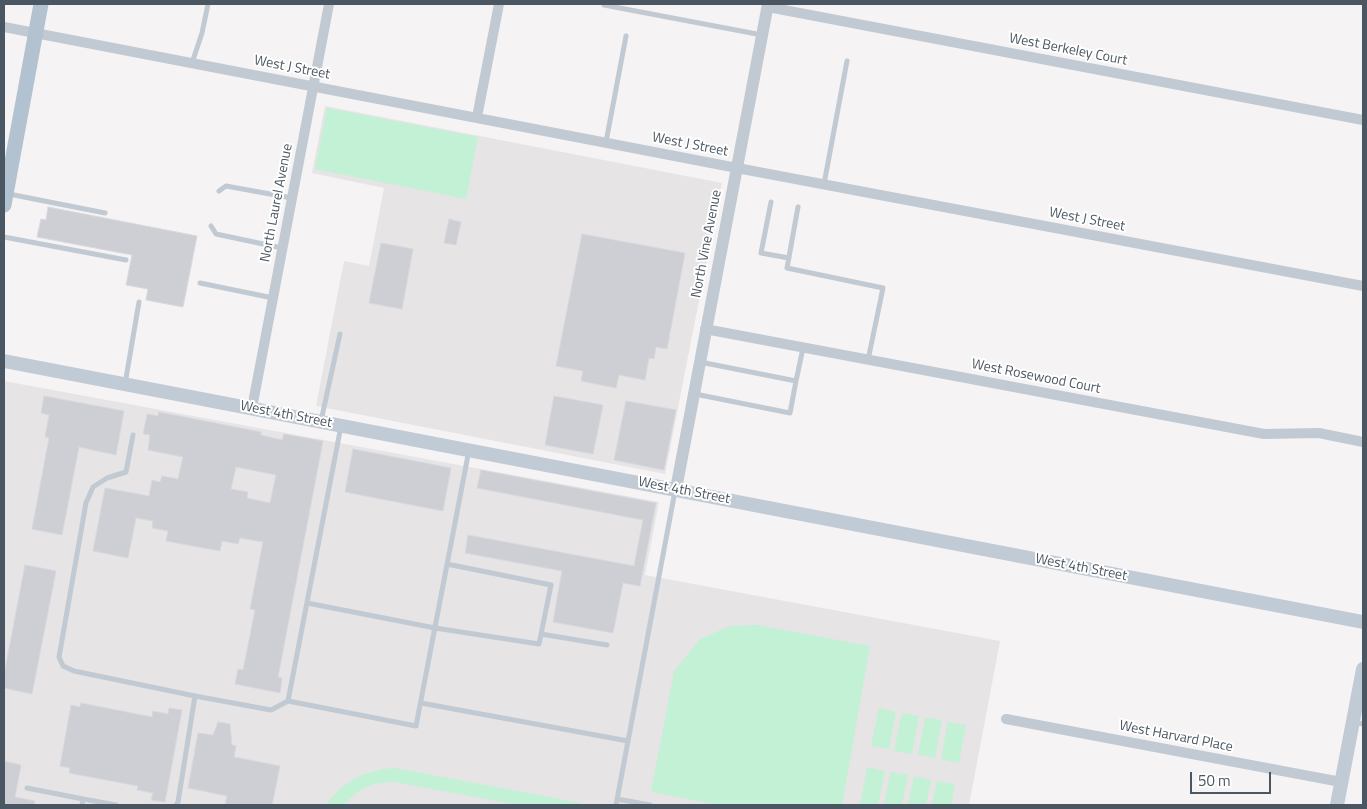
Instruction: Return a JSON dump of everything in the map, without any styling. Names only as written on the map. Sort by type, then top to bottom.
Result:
[{"type":"main road","points":[[5,199],[41,4]]},
{"type":"main road","name":"West 4th Street","points":[[4,362],[676,489],[1363,622]]},
{"type":"main road","points":[[1337,805],[1341,782],[1358,723],[1363,669]]},
{"type":"street","name":"North Laurel Avenue","points":[[252,408],[329,4]]},
{"type":"street","points":[[477,117],[499,4]]},
{"type":"street","name":"North Vine Avenue","points":[[676,489],[768,5]]},
{"type":"street","name":"West Berkeley Court","points":[[768,5],[1363,120]]},
{"type":"street","name":"West J Street","points":[[7,27],[824,185],[1363,286]]},
{"type":"street","name":"West Rosewood Court","points":[[705,329],[1264,434],[1319,433],[1363,442]]},
{"type":"street","name":"West Harvard Place","points":[[1006,719],[1341,782]]},
{"type":"lane","points":[[192,63],[202,33],[208,4]]},
{"type":"lane","points":[[604,5],[763,35]]},
{"type":"lane","points":[[606,142],[626,36]]},
{"type":"lane","points":[[824,185],[847,61]]},
{"type":"lane","points":[[219,191],[226,186],[292,198]]},
{"type":"lane","points":[[5,199],[105,213]]},
{"type":"lane","points":[[771,202],[761,253],[788,258]]},
{"type":"lane","points":[[798,207],[787,268],[883,288],[868,360]]},
{"type":"lane","points":[[211,226],[216,234],[282,248]]},
{"type":"lane","points":[[4,237],[126,260]]},
{"type":"lane","points":[[200,283],[273,298]]},
{"type":"lane","points":[[125,384],[140,302]]},
{"type":"lane","points":[[320,421],[340,334]]},
{"type":"lane","points":[[693,394],[790,413],[803,347]]},
{"type":"lane","points":[[699,362],[796,381]]},
{"type":"lane","points":[[288,701],[341,425]]},
{"type":"lane","points":[[133,435],[126,472],[107,478],[93,487],[86,503],[59,657],[63,666],[74,671],[271,710],[288,701],[416,726],[469,450]]},
{"type":"lane","points":[[616,805],[676,489]]},
{"type":"lane","points":[[306,603],[435,628],[540,644],[551,584],[447,564]]},
{"type":"lane","points":[[542,634],[607,646]]},
{"type":"lane","points":[[176,805],[195,696]]},
{"type":"lane","points":[[421,702],[628,741]]},
{"type":"lane","points":[[27,788],[83,802],[116,805]]},
{"type":"lane","points":[[618,799],[650,805]]},
{"type":"shaded area","points":[[325,106],[722,183],[665,474],[316,406],[344,261],[369,266],[384,188],[312,173]]},
{"type":"shaded area","points":[[4,381],[659,502],[645,575],[1000,641],[969,805],[4,805]]},
{"type":"green space","points":[[327,108],[478,137],[466,199],[315,169]]},
{"type":"green space","points":[[757,625],[870,646],[842,805],[719,805],[651,792],[674,671],[700,639],[730,626]]},
{"type":"green space","points":[[879,708],[896,712],[889,749],[871,746]]},
{"type":"green space","points":[[902,713],[919,716],[912,754],[894,751]]},
{"type":"green space","points":[[925,717],[942,720],[935,758],[918,755]]},
{"type":"green space","points":[[948,722],[966,725],[959,763],[941,759]]},
{"type":"green space","points":[[867,767],[885,771],[878,805],[860,805]]},
{"type":"green space","points":[[394,768],[581,803],[580,805],[518,805],[394,782],[374,784],[365,788],[356,793],[343,805],[326,805],[339,789],[359,776],[382,769]]},
{"type":"green space","points":[[890,772],[908,775],[902,805],[884,805]]},
{"type":"green space","points":[[914,776],[931,780],[926,805],[908,805]]},
{"type":"green space","points":[[937,781],[955,784],[951,805],[932,805]]},
{"type":"building","points":[[48,207],[197,236],[183,307],[146,300],[148,289],[126,285],[132,255],[37,237],[41,219],[46,220]]},
{"type":"building","points":[[449,219],[461,222],[456,245],[444,243]]},
{"type":"building","points":[[582,234],[685,253],[667,349],[656,347],[654,359],[649,358],[645,380],[619,375],[616,388],[581,381],[583,371],[556,366]]},
{"type":"building","points":[[381,243],[413,249],[402,309],[369,303]]},
{"type":"building","points":[[44,396],[124,411],[116,455],[79,447],[62,535],[32,529],[49,438],[45,437],[49,415],[41,413]]},
{"type":"building","points":[[554,396],[603,405],[593,454],[545,445]]},
{"type":"building","points":[[626,401],[676,410],[664,470],[614,460]]},
{"type":"building","points":[[159,412],[261,432],[261,435],[282,440],[284,434],[323,441],[278,677],[282,678],[280,693],[235,684],[238,669],[243,670],[255,610],[250,609],[263,542],[240,538],[238,544],[222,541],[220,551],[166,541],[168,531],[152,528],[153,521],[136,518],[128,558],[93,551],[105,488],[149,496],[152,480],[160,482],[162,476],[178,479],[183,457],[148,450],[150,435],[143,434],[147,414],[158,416]],"holes":[[[236,467],[276,475],[270,503],[247,498],[248,492],[231,489]]]},
{"type":"building","points":[[353,449],[451,468],[443,511],[345,492]]},
{"type":"building","points":[[481,470],[656,503],[640,586],[623,583],[613,633],[553,622],[562,571],[465,553],[468,535],[634,566],[643,520],[477,488]]},
{"type":"building","points":[[25,565],[56,571],[32,694],[4,688],[4,675]]},
{"type":"building","points":[[81,703],[152,717],[153,711],[168,714],[169,708],[182,710],[165,802],[151,800],[153,793],[137,790],[138,786],[69,773],[70,768],[60,766],[71,705],[80,707]]},
{"type":"building","points":[[218,722],[230,724],[232,745],[236,746],[234,757],[280,766],[272,805],[225,805],[227,796],[188,788],[198,733],[213,735]]},
{"type":"building","points":[[4,761],[21,765],[15,797],[35,801],[34,805],[4,805]]}]
